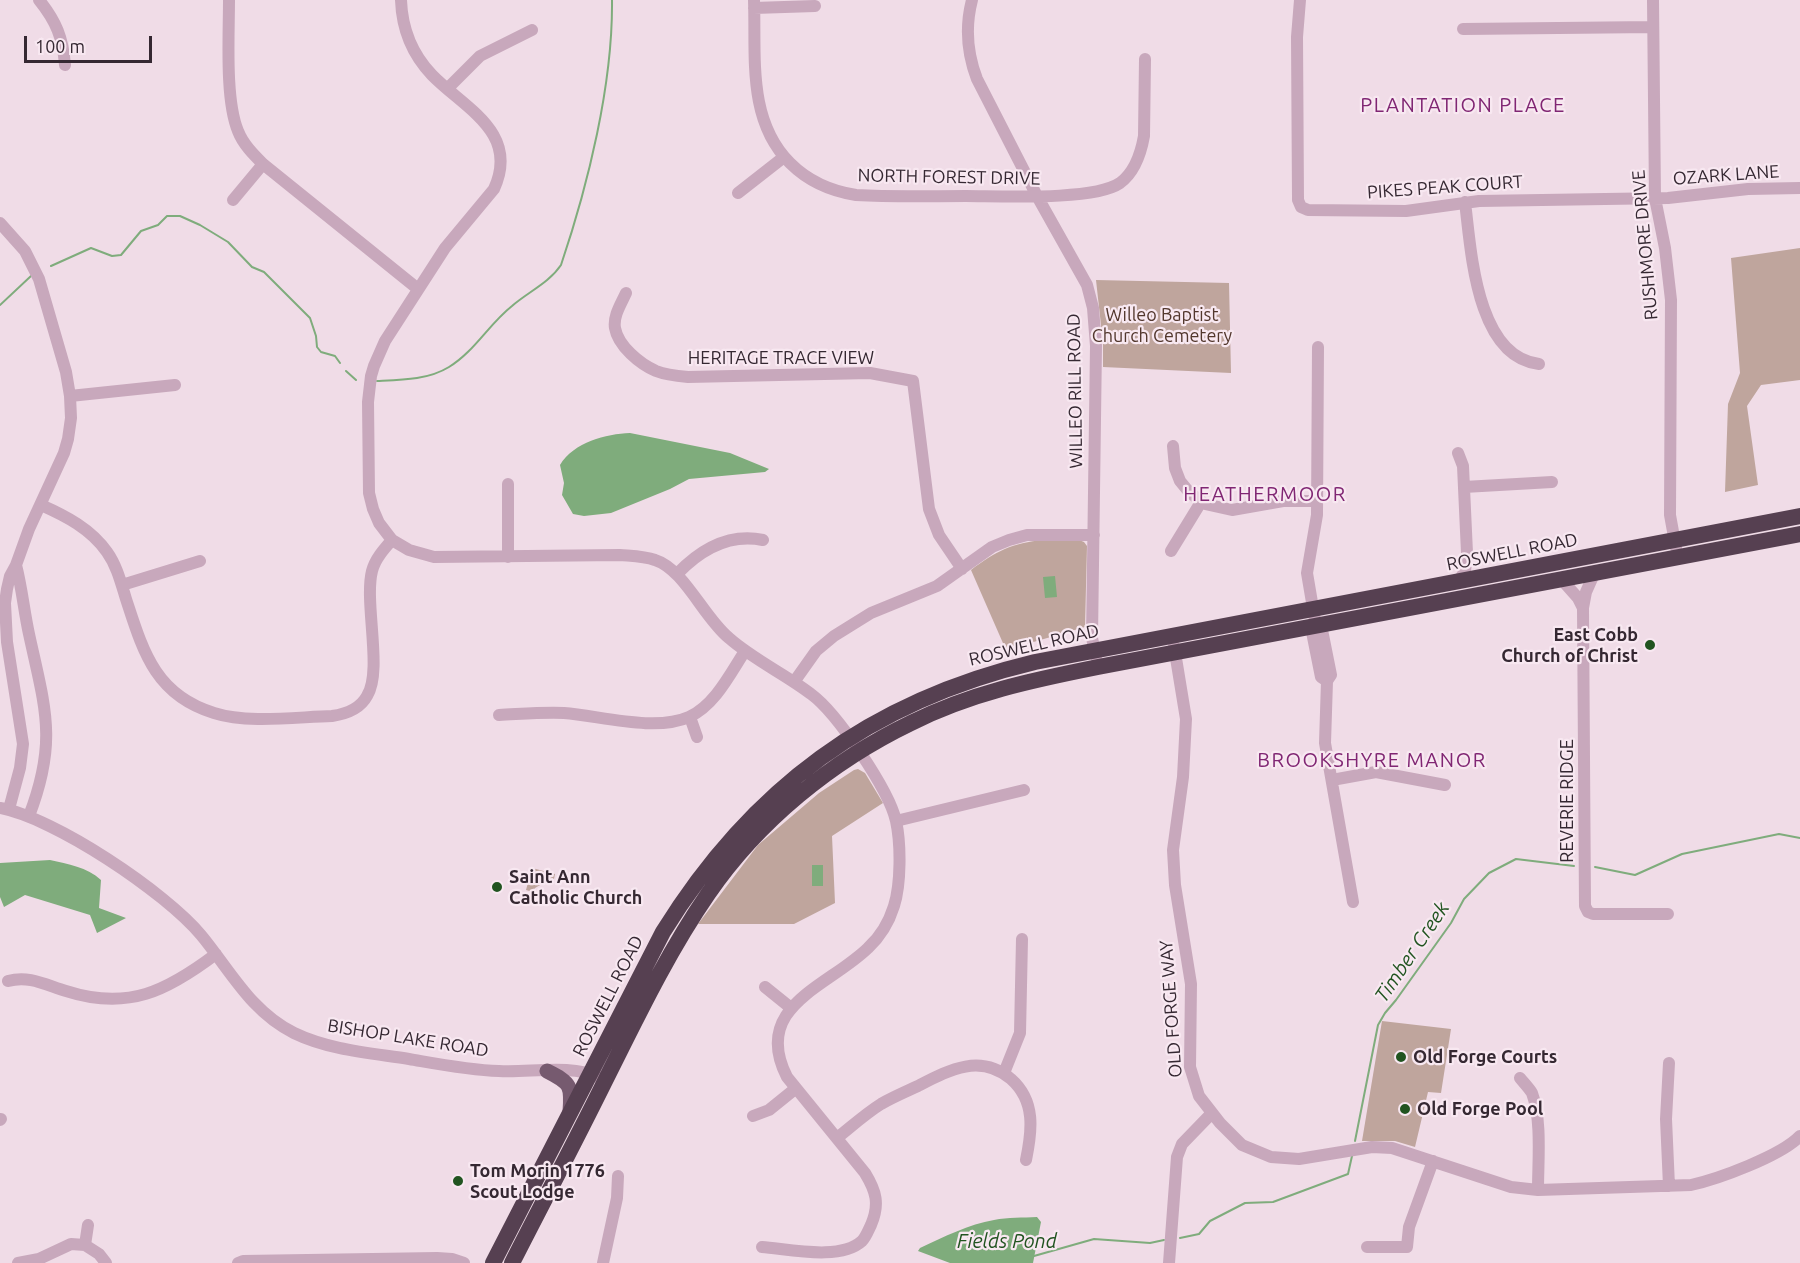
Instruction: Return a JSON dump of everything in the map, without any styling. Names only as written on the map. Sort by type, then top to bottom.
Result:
[{"type":"highway","name":"ROSWELL ROAD","points":[[493,1263],[570,1113],[598,1077],[687,927],[726,870],[767,825],[790,804],[813,784],[859,752],[912,722],[985,693],[1096,659],[1174,644],[1312,609],[1674,542],[1800,516]]},
{"type":"highway","name":"ROSWELL ROAD","points":[[1174,644],[1316,626],[1800,534]]},
{"type":"highway","name":"ROSWELL ROAD","points":[[513,1263],[663,932],[695,883],[725,845],[764,804],[789,782],[849,737],[902,707],[964,681],[1024,664],[1096,659]]},
{"type":"main road","points":[[547,1071],[568,1083],[571,1090],[570,1113]]},
{"type":"street","points":[[39,0],[57,28],[64,44],[65,65]]},
{"type":"street","points":[[229,0],[231,95],[235,122],[244,143],[263,164],[418,289]]},
{"type":"street","points":[[401,0],[405,29],[414,50],[433,75],[479,115],[492,131],[498,146],[499,173],[498,180],[488,198],[445,248],[418,289],[385,341],[374,366],[369,388],[371,501],[379,523],[392,540],[409,550],[434,557],[620,555],[645,557],[666,565],[677,574],[717,628],[745,651],[822,703],[859,752],[881,787],[896,820],[897,893],[884,928],[867,950],[801,998],[791,1008],[784,1017],[779,1031],[778,1044],[782,1067],[795,1089],[865,1173],[875,1190],[876,1210],[866,1236],[853,1247],[833,1252],[762,1247]]},
{"type":"street","name":"WILLEO RILL ROAD","points":[[972,0],[967,39],[973,70],[1037,196],[1087,285],[1093,308],[1096,346],[1092,638],[1096,659]]},
{"type":"street","name":"PIKES PEAK COURT","points":[[1300,0],[1297,37],[1298,200],[1301,207],[1316,210],[1406,211],[1495,200],[1655,198]]},
{"type":"street","name":"RUSHMORE DRIVE","points":[[1653,0],[1655,198],[1665,248],[1671,300],[1670,515],[1679,558]]},
{"type":"street","points":[[754,4],[815,6]]},
{"type":"street","name":"NORTH FOREST DRIVE","points":[[754,4],[759,107],[768,134],[784,157],[803,175],[831,190],[856,195],[1037,196],[1103,190],[1120,183],[1138,159],[1144,136],[1145,58]]},
{"type":"street","points":[[1463,29],[1653,27]]},
{"type":"street","points":[[448,88],[480,57],[532,30]]},
{"type":"street","points":[[738,193],[784,157]]},
{"type":"street","points":[[233,200],[263,164]]},
{"type":"street","name":"OZARK LANE","points":[[1655,198],[1748,189],[1800,188]]},
{"type":"street","points":[[1465,202],[1474,273],[1485,313],[1502,341],[1518,358],[1528,363],[1539,364]]},
{"type":"street","points":[[0,223],[18,241],[36,270],[50,311],[70,396],[71,418],[68,439],[58,469],[29,529],[7,589],[6,629],[23,744],[20,768],[5,808]]},
{"type":"street","name":"HERITAGE TRACE VIEW","points":[[626,293],[615,317],[615,328],[619,340],[639,360],[665,374],[688,376],[870,373],[913,381],[929,509],[939,535],[962,569]]},
{"type":"street","points":[[1318,347],[1317,515],[1308,563],[1312,609],[1316,626],[1322,630],[1331,675],[1327,681],[1324,736],[1353,902]]},
{"type":"street","points":[[70,396],[175,386]]},
{"type":"street","points":[[1173,446],[1175,468],[1180,481],[1201,502],[1232,510],[1283,501],[1317,501]]},
{"type":"street","points":[[1458,453],[1463,466],[1467,553],[1465,571],[1458,582]]},
{"type":"street","points":[[1464,487],[1552,482]]},
{"type":"street","points":[[508,484],[508,557]]},
{"type":"street","points":[[1171,551],[1201,502]]},
{"type":"street","points":[[41,505],[80,525],[109,554],[122,585],[145,655],[159,677],[187,701],[213,713],[239,718],[332,716],[343,714],[362,704],[371,686],[371,578],[375,562],[392,540]]},
{"type":"street","points":[[794,682],[816,651],[834,636],[871,613],[937,586],[992,547],[1018,537],[1049,534],[1094,535]]},
{"type":"street","points":[[677,574],[711,547],[740,538],[750,537],[763,540]]},
{"type":"street","points":[[1467,553],[1480,569],[1510,564],[1542,566]]},
{"type":"street","points":[[122,585],[200,561]]},
{"type":"street","points":[[16,565],[41,684],[47,731],[42,780],[29,816]]},
{"type":"street","name":"REVERIE RIDGE","points":[[1594,574],[1586,592],[1583,608],[1585,906],[1588,912],[1593,914],[1668,914]]},
{"type":"street","points":[[1562,580],[1578,598],[1583,608]]},
{"type":"street","name":"OLD FORGE WAY","points":[[1174,644],[1184,699],[1186,740],[1173,850],[1175,885],[1191,984],[1190,1067],[1195,1088],[1211,1114],[1242,1145],[1271,1157],[1299,1159],[1372,1147],[1392,1148],[1511,1187],[1538,1190],[1691,1185],[1712,1180],[1779,1151],[1800,1136]]},
{"type":"street","points":[[500,715],[561,713],[650,723],[675,722],[690,717],[717,693],[745,651]]},
{"type":"street","points":[[690,717],[697,737]]},
{"type":"street","points":[[1332,780],[1376,772],[1445,785]]},
{"type":"street","points":[[896,820],[1024,790]]},
{"type":"street","name":"BISHOP LAKE ROAD","points":[[5,808],[48,824],[82,844],[160,898],[196,930],[260,1010],[281,1026],[305,1038],[360,1051],[468,1068],[496,1071],[575,1071],[598,1077]]},
{"type":"street","points":[[1004,1073],[1020,1033],[1022,939]]},
{"type":"street","points":[[8,981],[18,978],[29,979],[88,998],[110,1000],[129,998],[165,988],[216,954]]},
{"type":"street","points":[[765,987],[791,1008]]},
{"type":"street","points":[[1669,1063],[1666,1119],[1669,1186]]},
{"type":"street","points":[[837,1138],[881,1104],[956,1067],[985,1066],[1004,1073],[1016,1083],[1027,1100],[1032,1121],[1026,1160]]},
{"type":"street","points":[[1520,1078],[1531,1091],[1537,1122],[1538,1190]]},
{"type":"street","points":[[753,1116],[769,1110],[795,1089]]},
{"type":"street","points":[[1169,1263],[1177,1157],[1182,1143],[1211,1114]]},
{"type":"street","points":[[1367,1247],[1407,1247],[1409,1227],[1432,1161]]},
{"type":"street","points":[[603,1263],[617,1198],[618,1176]]},
{"type":"street","points":[[85,1245],[88,1225]]},
{"type":"street","points":[[18,1263],[39,1259],[70,1244],[85,1245],[102,1259]]},
{"type":"street","points":[[238,1263],[243,1261],[437,1258],[464,1263]]},
{"type":"green space","points":[[1800,248],[1800,380],[1761,385],[1747,406],[1758,485],[1725,492],[1728,404],[1740,373],[1731,258]]},
{"type":"green space","name":"Willeo Baptist Church Cemetery","points":[[1096,280],[1229,283],[1231,373],[1103,367],[1103,343]]},
{"type":"green space","points":[[1044,540],[1079,540],[1087,546],[1085,627],[1006,650],[971,570],[1005,549]]},
{"type":"green space","points":[[858,769],[865,773],[883,803],[832,836],[835,903],[794,924],[698,924],[758,845],[819,793]]},
{"type":"green space","points":[[532,868],[555,874],[554,879],[535,888],[533,892],[526,890]]},
{"type":"green space","points":[[1382,1021],[1451,1029],[1441,1093],[1428,1092],[1415,1147],[1395,1141],[1362,1141]]},
{"type":"water","points":[[630,433],[730,453],[769,469],[765,472],[689,479],[611,513],[584,516],[573,514],[562,495],[564,483],[560,465],[573,450],[582,445],[611,435]]},
{"type":"water","points":[[1055,576],[1057,597],[1045,598],[1043,577]]},
{"type":"water","points":[[50,860],[77,867],[96,876],[101,880],[99,908],[126,918],[97,933],[90,915],[25,895],[4,907],[0,897],[0,863]]},
{"type":"water","points":[[812,865],[823,865],[823,886],[812,886]]},
{"type":"water","name":"Fields Pond","points":[[1037,1217],[1041,1222],[1033,1263],[950,1263],[918,1251],[957,1231],[985,1222]]},
{"type":"waterway","points":[[377,381],[423,377],[449,367],[466,354],[504,313],[544,282],[561,265],[597,134],[608,66],[612,0]]},
{"type":"waterway","points":[[51,266],[91,248],[112,256],[121,255],[141,231],[158,225],[167,216],[180,216],[228,242],[252,267],[264,272],[310,318],[317,347],[321,352],[335,356],[340,363]]},
{"type":"waterway","points":[[0,305],[31,276]]},
{"type":"waterway","points":[[346,371],[356,380]]},
{"type":"waterway","name":"Timber Creek","points":[[1595,867],[1635,875],[1682,854],[1779,834],[1800,838]]},
{"type":"waterway","name":"Timber Creek","points":[[1355,1141],[1378,1025],[1451,923],[1464,899],[1489,873],[1516,859],[1574,866]]},
{"type":"waterway","name":"Timber Creek","points":[[1180,1238],[1199,1234],[1210,1221],[1245,1203],[1273,1202],[1348,1174],[1352,1156]]},
{"type":"waterway","name":"Timber Creek","points":[[1034,1256],[1094,1239],[1150,1243],[1164,1240]]},
{"type":"place","name":"East Cobb Church of Christ","points":[[1650,645]]},
{"type":"place","name":"Saint Ann Catholic Church","points":[[497,887]]},
{"type":"place","name":"Old Forge Courts","points":[[1401,1057]]},
{"type":"place","name":"Old Forge Pool","points":[[1405,1109]]},
{"type":"place","name":"Tom Morin 1776 Scout Lodge","points":[[458,1181]]},
{"type":"district","name":"PLANTATION PLACE","points":[[1463,105]]},
{"type":"district","name":"HEATHERMOOR","points":[[1265,494]]},
{"type":"district","name":"BROOKSHYRE MANOR","points":[[1372,760]]}]
